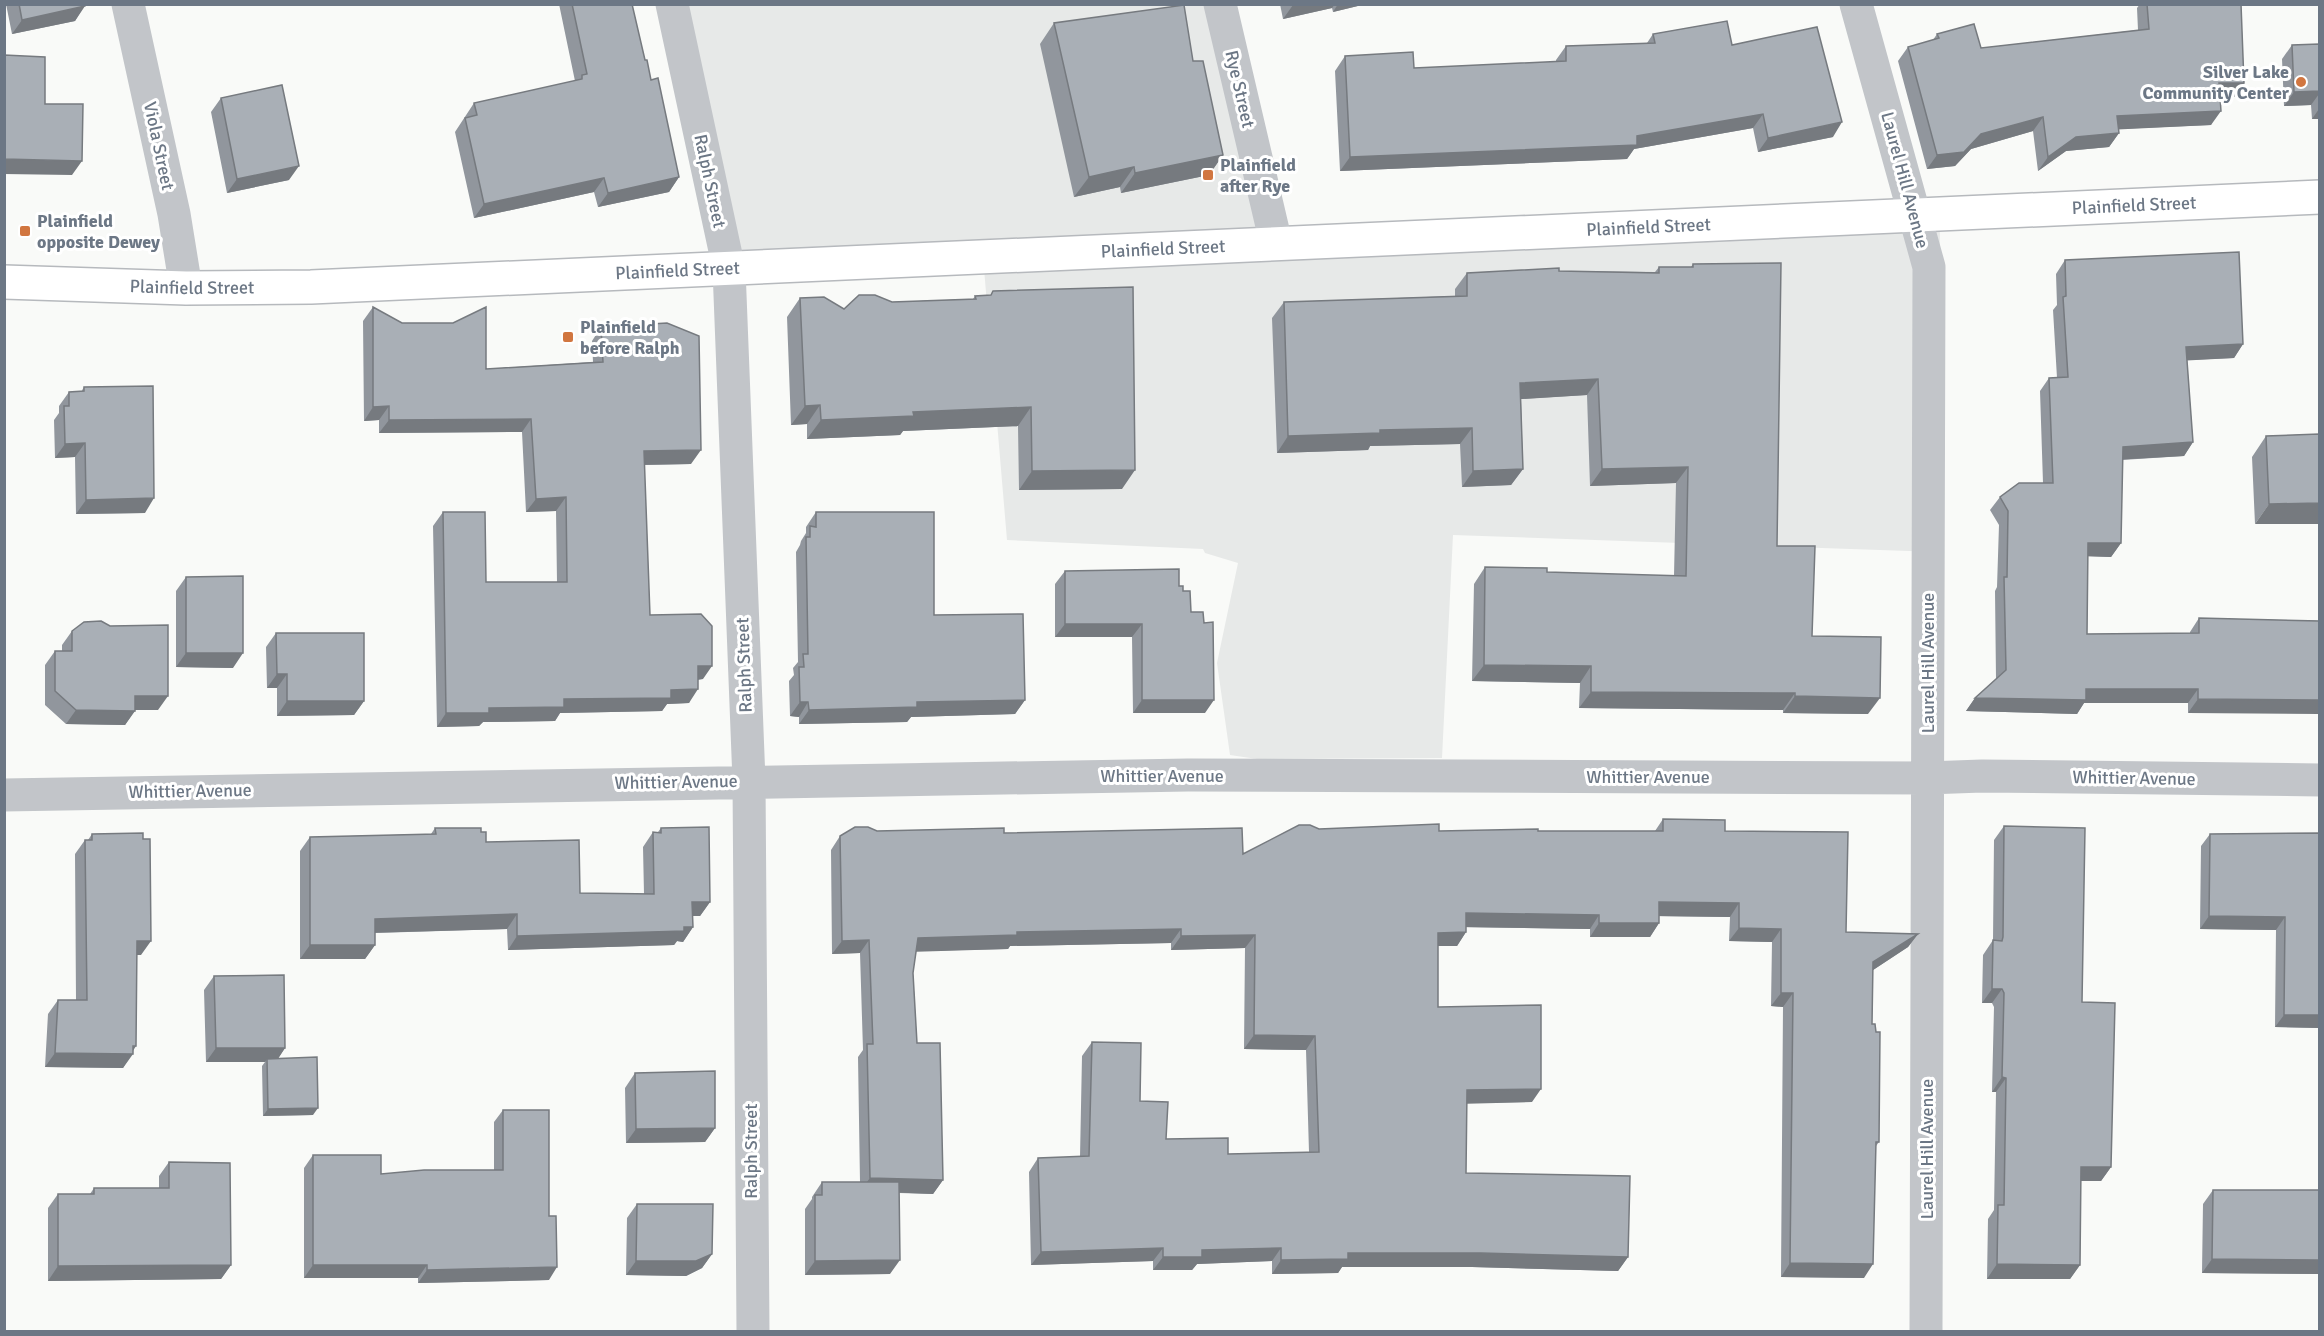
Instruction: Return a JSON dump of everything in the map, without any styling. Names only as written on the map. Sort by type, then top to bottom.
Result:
[{"type":"main road","name":"Plainfield Street","points":[[4,282],[186,288],[311,287],[2319,197]]},
{"type":"street","name":"Viola Street","points":[[128,4],[174,214],[186,288]]},
{"type":"street","name":"Ralph Street","points":[[672,4],[729,269],[749,781],[753,1332]]},
{"type":"street","name":"Rye Street","points":[[1220,4],[1276,243]]},
{"type":"street","name":"Laurel Hill Avenue","points":[[1856,4],[1929,267],[1926,1332]]},
{"type":"street","name":"Whittier Avenue","points":[[4,795],[1188,775],[1927,778],[1982,776],[2319,780]]},
{"type":"shaded area","points":[[676,5],[1221,5],[1290,231],[1862,204],[1899,199],[1940,223],[1938,552],[1453,535],[1442,758],[1257,759],[1230,755],[1217,663],[1238,563],[1205,553],[1203,549],[1007,540],[982,245],[729,253]]},
{"type":"building","points":[[19,4],[85,4],[85,6],[22,20]]},
{"type":"building","points":[[572,4],[632,4],[651,80],[658,78],[679,177],[608,193],[604,178],[484,204],[465,118],[477,115],[474,103],[582,79],[582,75],[587,74]]},
{"type":"building","points":[[2147,4],[2241,4],[2244,83],[2219,83],[2221,111],[2117,116],[2119,133],[2076,137],[2048,157],[2043,117],[1981,134],[1964,152],[1937,155],[1908,47],[1939,38],[1937,34],[1974,24],[1981,48],[2149,29]]},
{"type":"building","points":[[1184,5],[1193,61],[1203,61],[1223,155],[1135,173],[1134,167],[1089,177],[1054,23]]},
{"type":"building","points":[[1727,21],[1732,45],[1817,27],[1842,122],[1768,138],[1763,114],[1637,136],[1637,145],[1350,157],[1345,56],[1413,52],[1414,68],[1566,61],[1566,46],[1655,43],[1653,34]]},
{"type":"building","points":[[2319,44],[2319,91],[2294,92],[2292,45]]},
{"type":"building","points":[[4,55],[45,57],[45,104],[83,104],[82,161],[4,159]]},
{"type":"building","points":[[282,85],[299,166],[237,179],[221,98]]},
{"type":"building","points":[[2239,252],[2243,344],[2186,347],[2193,442],[2123,447],[2121,543],[2088,543],[2087,634],[2199,633],[2199,618],[2319,621],[2319,700],[2198,699],[2198,689],[2086,689],[2086,700],[1975,698],[2006,670],[2004,577],[2007,577],[2008,511],[2000,497],[2019,483],[2053,483],[2049,378],[2068,377],[2063,297],[2066,296],[2065,260]]},
{"type":"building","points":[[1781,263],[1777,546],[1815,546],[1812,636],[1881,637],[1880,698],[1795,696],[1795,693],[1591,692],[1591,666],[1484,665],[1485,567],[1547,568],[1547,572],[1686,576],[1688,467],[1602,469],[1598,379],[1520,383],[1523,469],[1473,471],[1472,428],[1380,430],[1380,433],[1288,436],[1284,302],[1467,296],[1467,273],[1559,268],[1559,271],[1659,273],[1659,267],[1693,267],[1693,264]]},
{"type":"building","points":[[1133,287],[1135,470],[1032,471],[1031,407],[913,412],[914,416],[821,420],[820,405],[805,406],[800,298],[824,297],[844,309],[859,295],[875,295],[892,302],[976,299],[975,296],[991,295],[993,291]]},
{"type":"building","points":[[373,307],[402,323],[453,323],[486,307],[486,369],[603,362],[601,327],[667,323],[699,336],[701,450],[644,451],[650,615],[701,614],[712,626],[712,666],[698,666],[698,689],[671,690],[671,698],[564,699],[564,707],[489,708],[489,713],[446,713],[443,512],[485,512],[486,582],[567,582],[566,497],[536,499],[531,419],[389,420],[389,406],[373,407]]},
{"type":"building","points":[[153,386],[154,498],[86,500],[85,443],[65,444],[64,406],[69,406],[69,392],[84,391],[84,387]]},
{"type":"building","points":[[2319,434],[2319,503],[2269,504],[2266,436]]},
{"type":"building","points":[[816,512],[934,512],[934,615],[1023,614],[1025,700],[917,702],[917,707],[809,710],[808,702],[800,702],[799,667],[804,667],[803,654],[808,654],[806,537],[810,537],[810,526],[816,527]]},
{"type":"building","points":[[1179,569],[1179,586],[1183,586],[1183,591],[1190,591],[1191,612],[1203,612],[1204,623],[1213,622],[1214,700],[1142,700],[1142,624],[1065,624],[1065,571]]},
{"type":"building","points":[[243,576],[243,653],[186,653],[186,577]]},
{"type":"building","points":[[101,621],[110,626],[168,625],[168,696],[135,696],[135,711],[76,710],[55,691],[55,651],[72,651],[72,631],[84,622]]},
{"type":"building","points":[[276,633],[364,633],[364,701],[287,701],[287,674],[277,674]]},
{"type":"building","points":[[1663,819],[1725,820],[1725,831],[1848,832],[1846,932],[1918,934],[1873,962],[1872,1024],[1875,1024],[1876,1032],[1880,1032],[1879,1142],[1876,1142],[1873,1264],[1790,1263],[1793,993],[1781,993],[1781,929],[1739,928],[1739,903],[1659,902],[1659,923],[1599,923],[1599,915],[1466,913],[1466,932],[1438,933],[1438,1007],[1541,1005],[1541,1089],[1467,1090],[1466,1173],[1630,1176],[1628,1257],[1481,1253],[1348,1253],[1348,1259],[1281,1260],[1281,1248],[1202,1250],[1202,1257],[1163,1257],[1163,1248],[1041,1252],[1038,1158],[1089,1156],[1092,1042],[1141,1043],[1140,1101],[1168,1102],[1166,1139],[1228,1138],[1228,1154],[1319,1152],[1315,1036],[1254,1035],[1255,935],[1181,936],[1181,929],[1017,932],[1017,935],[918,938],[913,973],[917,1043],[940,1043],[943,1180],[870,1178],[867,1044],[873,1044],[869,940],[842,941],[840,836],[855,827],[868,827],[877,831],[1004,828],[1004,833],[1242,828],[1243,854],[1299,825],[1310,825],[1319,829],[1439,824],[1439,831],[1538,829],[1538,831],[1663,831]]},
{"type":"building","points":[[2004,826],[2085,828],[2082,1002],[2115,1003],[2111,1167],[2081,1167],[2080,1265],[1997,1264],[1998,1205],[2004,1205],[2006,1078],[2002,1077],[2004,993],[2002,989],[1992,989],[1993,940],[2002,941],[2003,937]]},
{"type":"building","points":[[709,827],[710,902],[692,902],[693,927],[684,927],[684,931],[517,936],[517,914],[375,919],[375,945],[310,945],[310,837],[436,834],[435,828],[481,828],[481,832],[486,832],[486,842],[579,840],[580,893],[654,894],[653,832],[661,833],[661,828]]},
{"type":"building","points":[[143,833],[143,839],[150,839],[151,941],[137,941],[136,1046],[133,1046],[133,1054],[55,1053],[58,1000],[87,1000],[85,840],[92,840],[92,834]]},
{"type":"building","points":[[2319,833],[2319,1015],[2284,1015],[2285,917],[2209,916],[2210,834]]},
{"type":"building","points":[[284,975],[285,1048],[216,1048],[214,976]]},
{"type":"building","points":[[317,1057],[318,1108],[268,1109],[267,1059]]},
{"type":"building","points":[[715,1071],[715,1128],[636,1129],[635,1073]]},
{"type":"building","points":[[503,1110],[549,1110],[549,1216],[556,1216],[557,1267],[427,1270],[427,1265],[313,1265],[313,1155],[381,1155],[381,1174],[424,1170],[503,1170]]},
{"type":"building","points":[[169,1162],[230,1163],[231,1265],[58,1266],[58,1194],[94,1194],[94,1188],[169,1188]]},
{"type":"building","points":[[822,1182],[899,1182],[900,1260],[815,1261],[815,1195],[822,1195]]},
{"type":"building","points":[[2213,1190],[2319,1190],[2319,1260],[2212,1259]]},
{"type":"building","points":[[637,1204],[713,1204],[712,1254],[696,1261],[636,1261]]},
{"type":"place","name":"Silver Lake Community Center","points":[[2301,82]]},
{"type":"place","name":"Plainfield after Rye","points":[[1208,175]]},
{"type":"place","name":"Plainfield opposite Dewey","points":[[25,231]]},
{"type":"place","name":"Plainfield before Ralph","points":[[568,337]]}]
